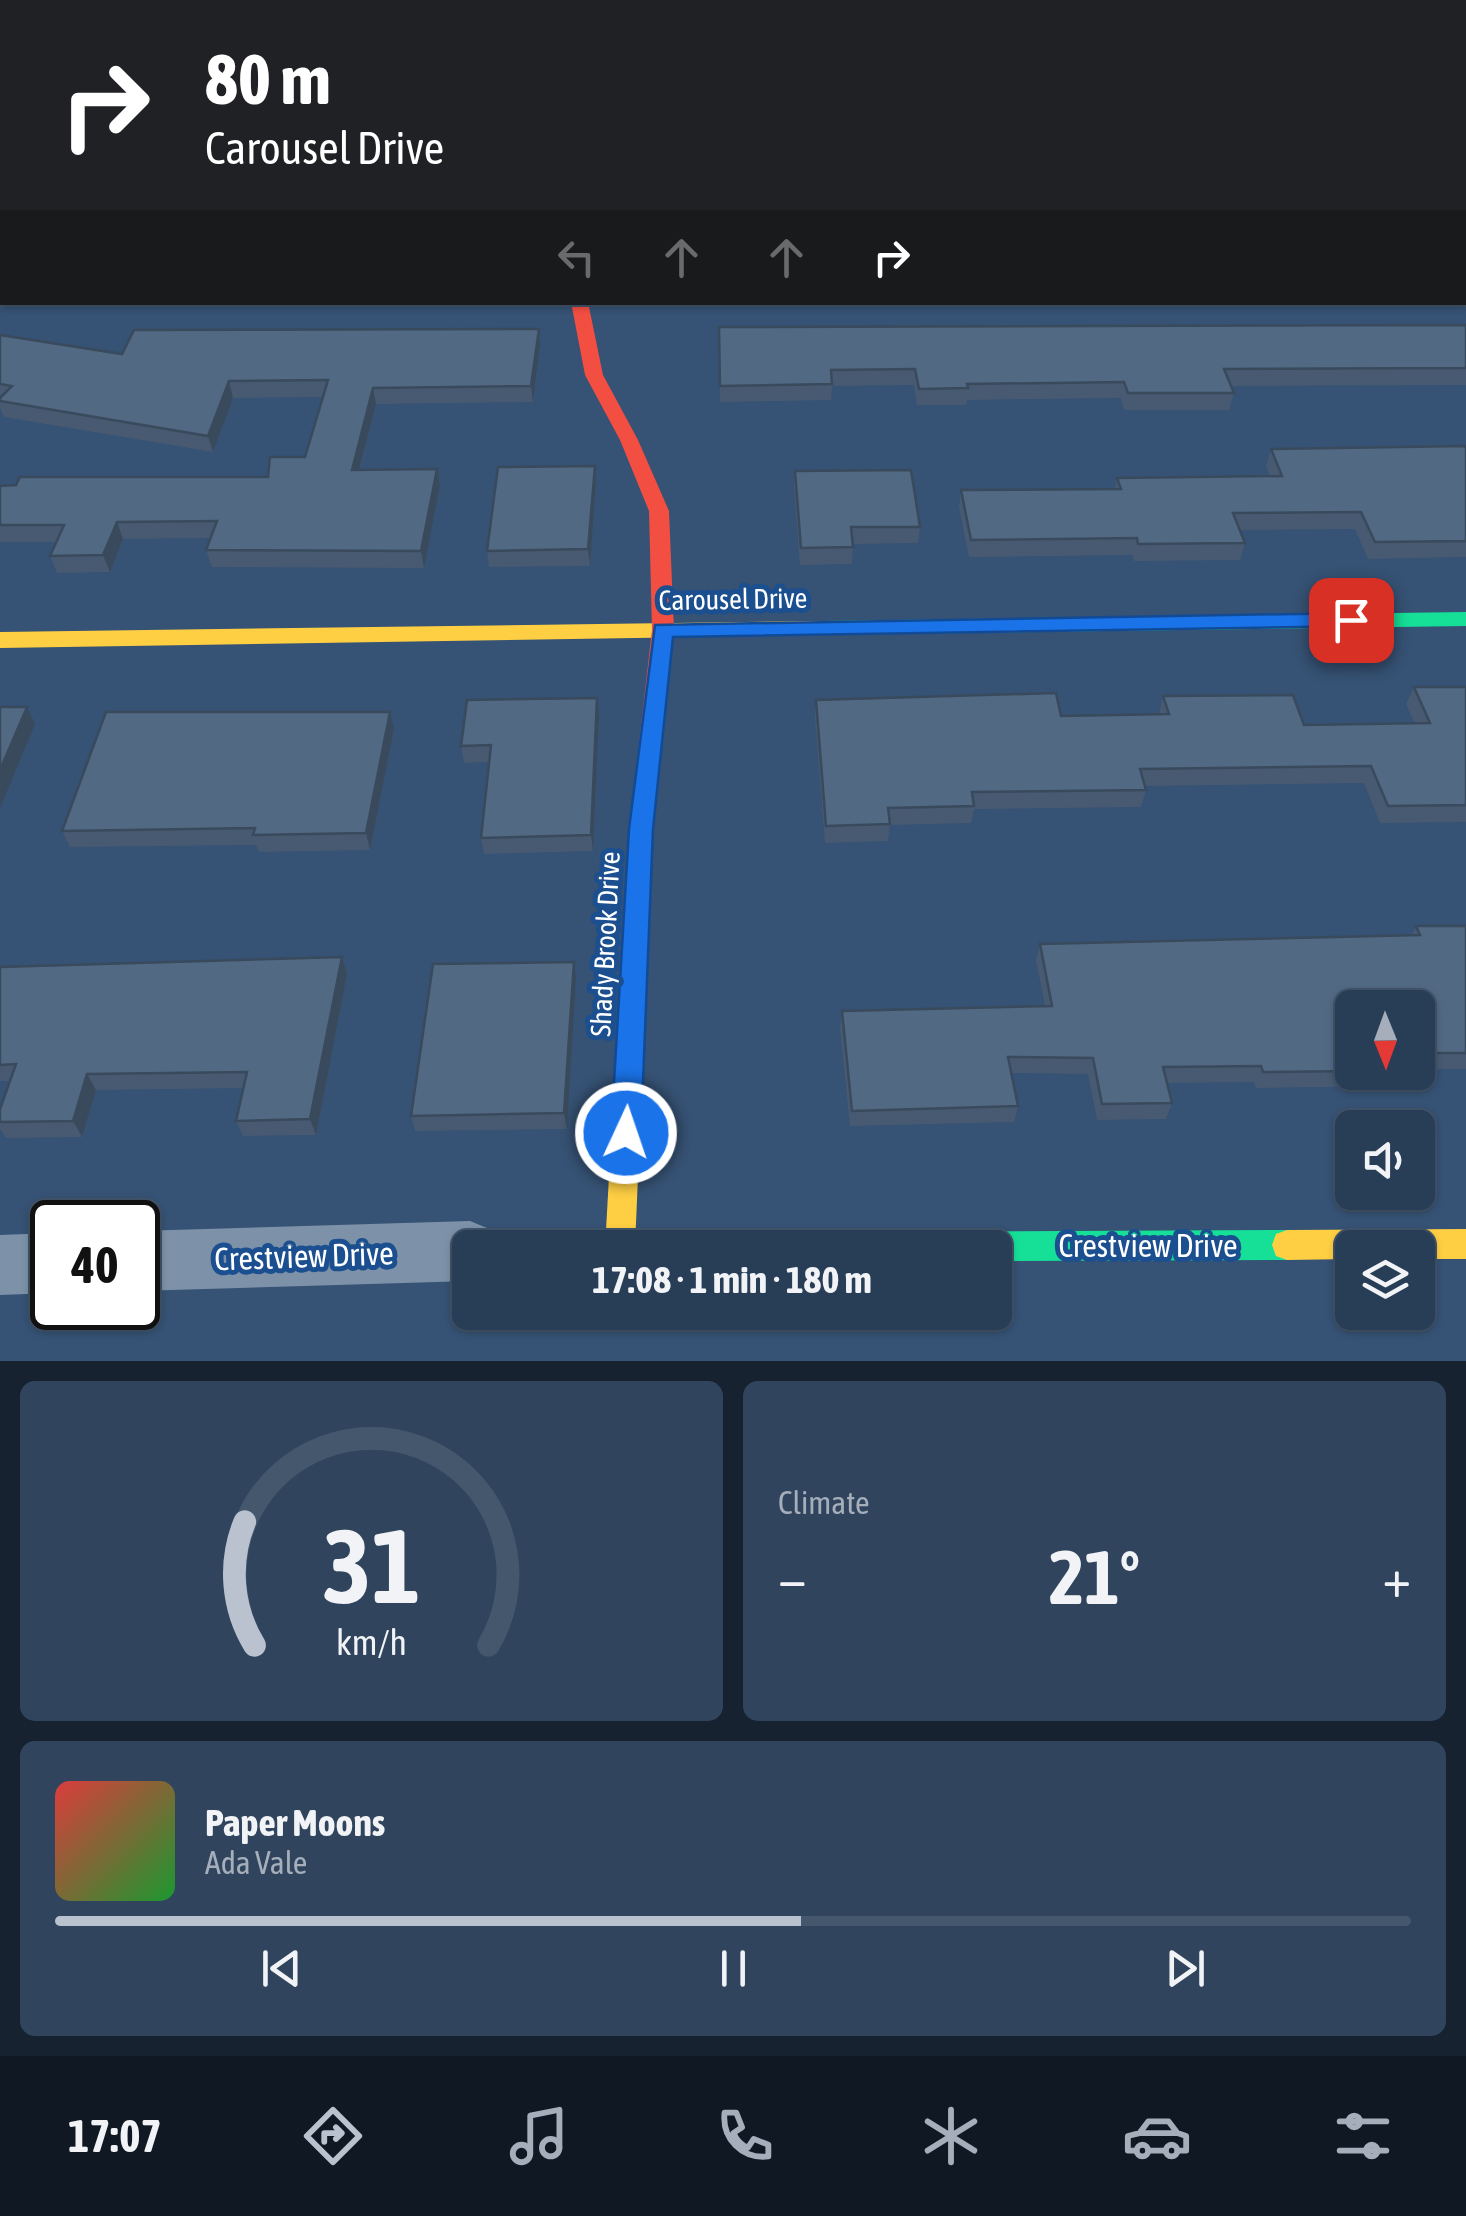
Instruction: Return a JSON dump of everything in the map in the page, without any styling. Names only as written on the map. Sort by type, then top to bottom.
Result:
[{"type":"street","name":"Shady Brook Drive","points":[[580,305],[594,375],[630,440],[659,511],[663,630],[641,829],[621,1230]]},
{"type":"street","name":"Carousel Drive","points":[[0,640],[1466,619]]},
{"type":"street","name":"Crestview Drive","points":[[1012,1245],[1466,1244]]},
{"type":"street","name":"Crestview Drive","points":[[160,1260],[452,1252]]},
{"type":"street","points":[[0,1265],[30,1264]]},
{"type":"building","points":[[1466,325],[1466,368],[1224,369],[1234,393],[1128,393],[1124,382],[967,384],[968,388],[919,389],[915,369],[831,370],[832,384],[720,386],[719,327]]},
{"type":"building","points":[[539,329],[531,386],[373,388],[352,470],[437,469],[421,551],[206,550],[217,521],[117,522],[103,555],[50,556],[64,525],[0,525],[0,486],[16,485],[20,477],[268,477],[270,457],[305,457],[328,380],[229,381],[208,436],[0,401],[12,386],[0,384],[0,335],[122,354],[134,330]]},
{"type":"building","points":[[1466,446],[1466,541],[1375,542],[1361,512],[1233,513],[1245,543],[1138,544],[1137,538],[971,540],[961,490],[1121,489],[1117,478],[1282,476],[1271,449]]},
{"type":"building","points":[[595,466],[588,549],[487,551],[498,467]]},
{"type":"building","points":[[911,470],[920,527],[851,527],[853,547],[801,548],[795,471]]},
{"type":"building","points":[[1414,687],[1466,687],[1466,805],[1388,806],[1371,766],[1140,769],[1146,790],[972,792],[974,806],[888,808],[890,824],[826,826],[816,700],[1056,693],[1061,716],[1169,714],[1163,696],[1293,695],[1304,725],[1430,723]]},
{"type":"building","points":[[597,698],[591,835],[481,838],[491,745],[461,746],[467,700]]},
{"type":"building","points":[[0,707],[27,707],[0,770]]},
{"type":"building","points":[[106,712],[390,712],[366,833],[253,835],[255,828],[62,831]]},
{"type":"building","points":[[1416,926],[1466,926],[1466,1053],[1435,1053],[1435,990],[1335,990],[1335,1071],[1263,1072],[1261,1066],[1163,1067],[1172,1103],[1102,1104],[1093,1058],[1008,1057],[1018,1106],[852,1111],[842,1011],[1052,1006],[1040,944],[1420,935]]},
{"type":"building","points":[[342,957],[310,1119],[236,1121],[247,1072],[87,1074],[73,1121],[0,1122],[0,1109],[16,1064],[0,1065],[0,967]]},
{"type":"building","points":[[574,962],[564,1113],[411,1116],[433,964]]},
{"type":"traffic: fast","points":[[824,628],[1466,619]]},
{"type":"traffic: fast","points":[[1012,1246],[1287,1245]]},
{"type":"traffic: slow","points":[[0,640],[824,628]]},
{"type":"traffic: slow","points":[[621,1230],[634,963]]},
{"type":"traffic: slow","points":[[1287,1245],[1466,1244]]},
{"type":"traffic: jam","points":[[580,305],[594,375],[629,440],[659,511],[663,630],[641,829],[634,963]]},
{"type":"route","points":[[626,1133],[641,829],[663,630],[1351,620]]}]
